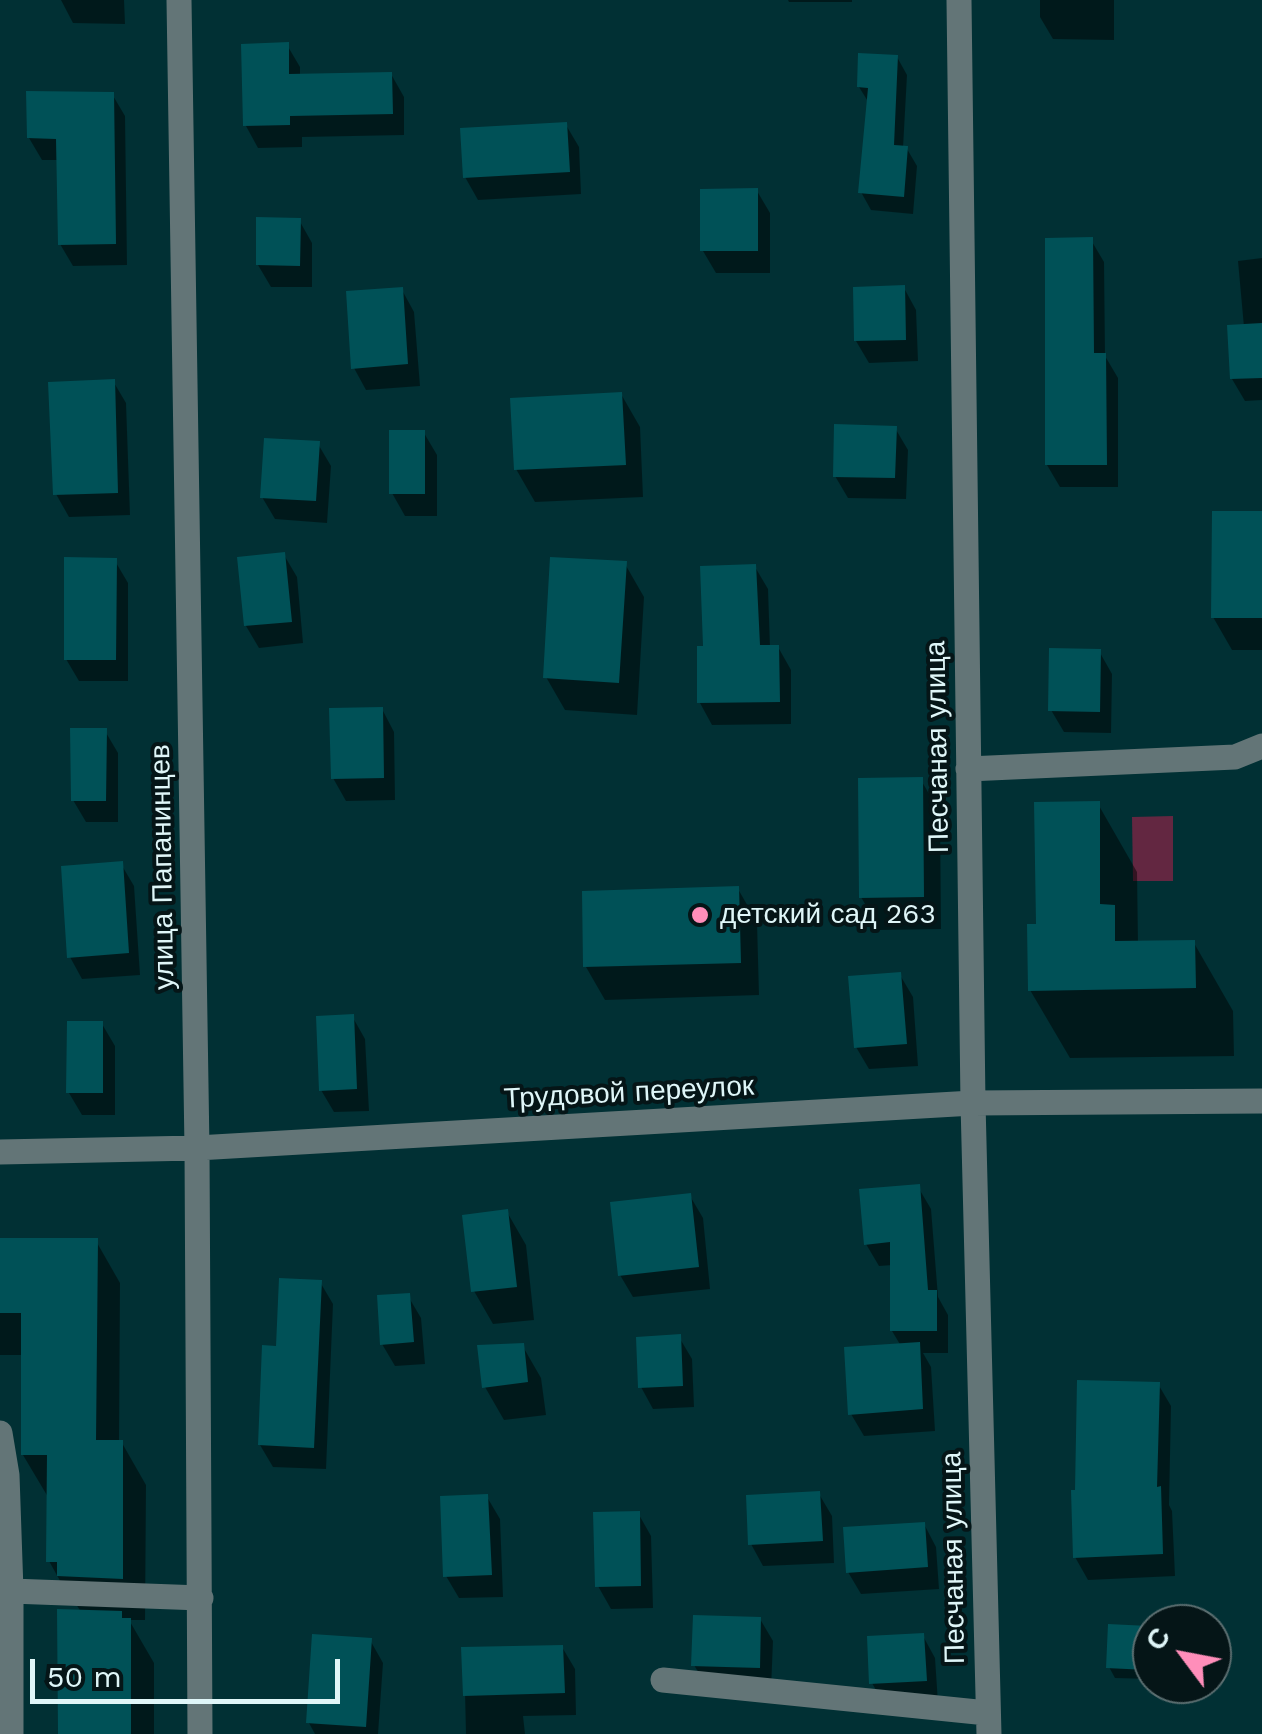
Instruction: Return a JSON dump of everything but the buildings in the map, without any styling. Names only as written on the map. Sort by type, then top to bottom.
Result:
[{"type":"street","name":"улица Папанинцев","points":[[179,0],[197,1148],[200,1734]]},
{"type":"street","name":"Песчаная улица","points":[[959,0],[973,1103],[988,1724]]},
{"type":"street","points":[[968,769],[1234,758],[1262,746]]},
{"type":"street","name":"Трудовой переулок","points":[[0,1152],[197,1148],[973,1103],[1262,1101]]},
{"type":"street","points":[[0,1434],[7,1475],[11,1734]]},
{"type":"street","points":[[11,1591],[200,1598]]},
{"type":"street","points":[[663,1680],[988,1724]]},
{"type":"shaded area","points":[[1173,816],[1173,881],[1133,881],[1132,817]]},
{"type":"place","name":"детский сад 263","points":[[700,915]]}]
